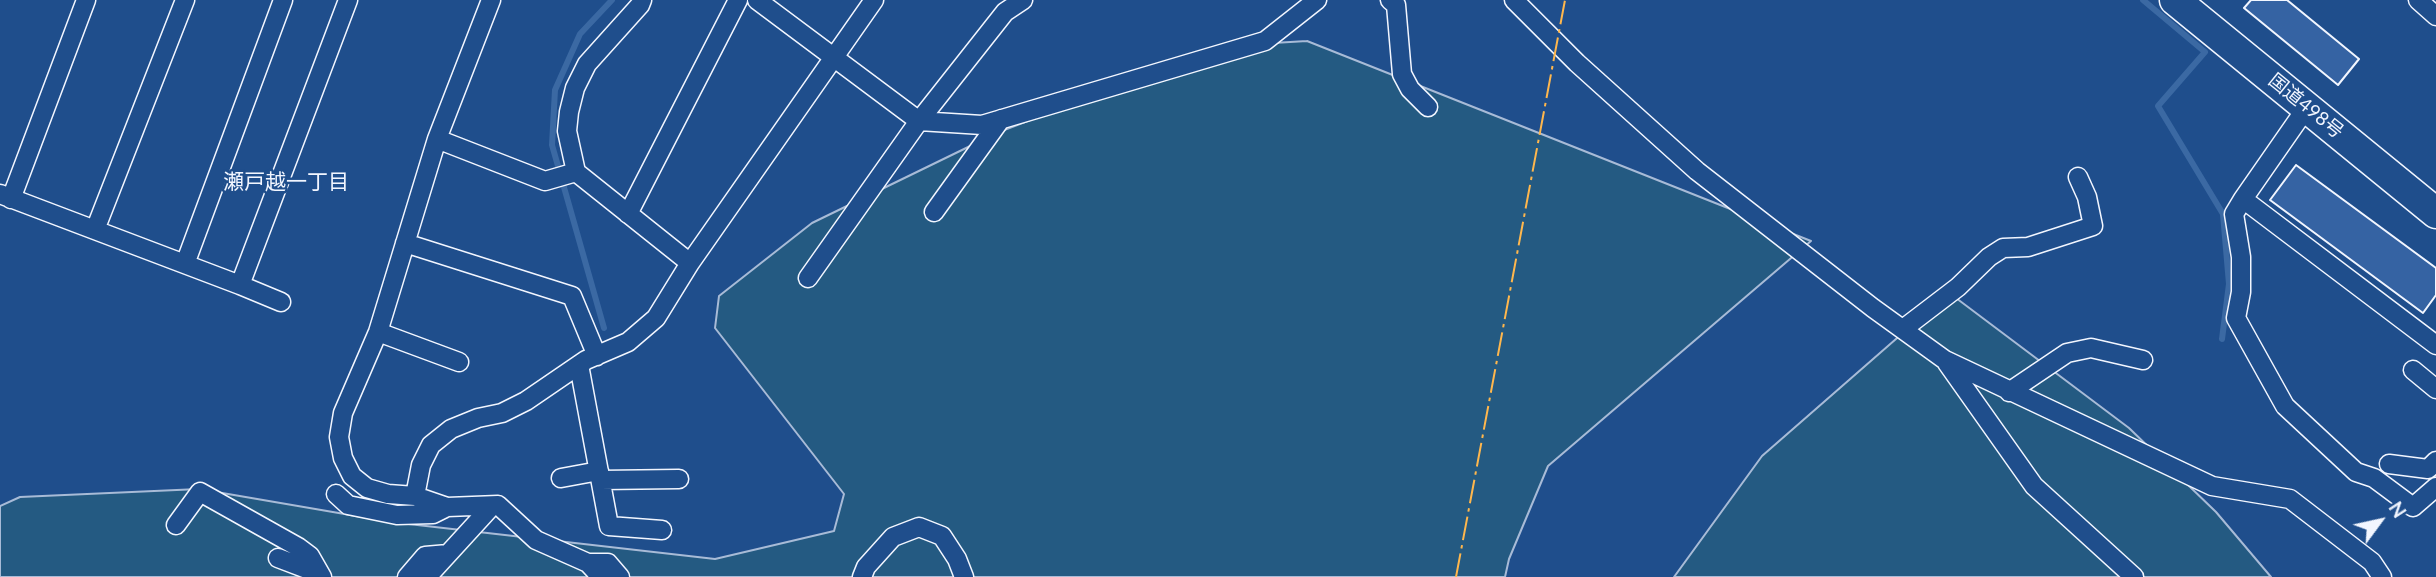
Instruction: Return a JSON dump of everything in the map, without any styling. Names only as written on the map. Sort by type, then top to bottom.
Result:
[{"type":"highway","name":"国道498号","points":[[2175,0],[2436,213]]},
{"type":"street","points":[[86,0],[6,197],[281,302]]},
{"type":"street","points":[[95,230],[186,0]]},
{"type":"street","points":[[185,264],[283,0]]},
{"type":"street","points":[[240,285],[348,0]]},
{"type":"street","points":[[491,0],[437,139],[378,332],[343,413],[340,437],[343,458],[352,476],[367,488],[388,494],[415,496],[447,507],[498,505],[536,540],[595,570],[620,577]]},
{"type":"street","points":[[642,0],[587,64],[575,88],[568,131],[575,173],[690,263]]},
{"type":"street","points":[[628,214],[738,0]]},
{"type":"street","points":[[757,0],[919,121],[982,125],[1265,41],[1317,0]]},
{"type":"street","points":[[415,496],[421,466],[431,446],[451,429],[502,413],[526,401],[579,365],[628,342],[656,318],[690,263],[874,0]]},
{"type":"street","points":[[808,278],[919,121],[1005,12],[1023,0]]},
{"type":"street","points":[[1390,0],[1396,5],[1402,74],[1410,89],[1428,107]]},
{"type":"street","points":[[1514,0],[1577,63],[1697,171],[1945,360],[2212,486],[2290,499],[2372,562],[2382,577]]},
{"type":"street","points":[[2418,0],[2436,16]]},
{"type":"street","points":[[2307,107],[2234,214],[2241,257],[2241,292],[2236,318],[2285,406],[2356,472],[2374,478],[2413,507],[2436,486]]},
{"type":"street","points":[[934,212],[1001,119]]},
{"type":"street","points":[[437,139],[548,180],[575,173]]},
{"type":"street","points":[[1903,329],[2003,248],[2028,247],[2093,226],[2087,197],[2078,177]]},
{"type":"street","points":[[2244,199],[2436,345]]},
{"type":"street","points":[[405,243],[572,296],[597,356]]},
{"type":"street","points":[[378,332],[459,362]]},
{"type":"street","points":[[2009,392],[2067,353],[2091,348],[2143,360]]},
{"type":"street","points":[[1945,360],[2034,486],[2134,577]]},
{"type":"street","points":[[579,365],[609,526],[662,530]]},
{"type":"street","points":[[2413,370],[2436,389]]},
{"type":"street","points":[[2389,464],[2428,468],[2436,461]]},
{"type":"street","points":[[561,478],[600,476],[679,479]]},
{"type":"street","points":[[176,525],[200,492],[298,547],[310,556],[321,576]]},
{"type":"street","points":[[336,494],[348,505],[397,515],[433,514],[447,507]]},
{"type":"street","points":[[427,577],[492,506]]},
{"type":"street","points":[[862,577],[866,567],[893,537],[919,527],[942,536],[957,559],[964,577]]},
{"type":"street","points":[[407,577],[425,556],[448,554]]},
{"type":"street","points":[[278,558],[321,576]]},
{"type":"street","points":[[595,570],[630,577]]},
{"type":"shaded area","points":[[1307,41],[1811,241],[1548,466],[1509,559],[1505,577],[0,577],[0,506],[20,497],[199,489],[391,522],[715,559],[834,531],[844,494],[715,328],[719,296],[812,223],[999,132],[1223,46]]},
{"type":"shaded area","points":[[1952,295],[2129,428],[2216,512],[2271,577],[1674,577],[1762,456],[1904,332]]},
{"type":"building","points":[[2251,0],[2287,0],[2359,59],[2338,85],[2244,8]]},
{"type":"building","points":[[2296,165],[2436,268],[2436,295],[2423,313],[2270,200]]},
{"type":"waterway","points":[[604,328],[552,145],[555,90],[580,34],[612,0]]},
{"type":"waterway","points":[[2143,0],[2205,52],[2158,106],[2223,214],[2229,284],[2222,339]]},
{"type":"power","points":[[1456,577],[1565,0]]},
{"type":"district","name":"瀬戸越一丁目","points":[[286,182]]}]
